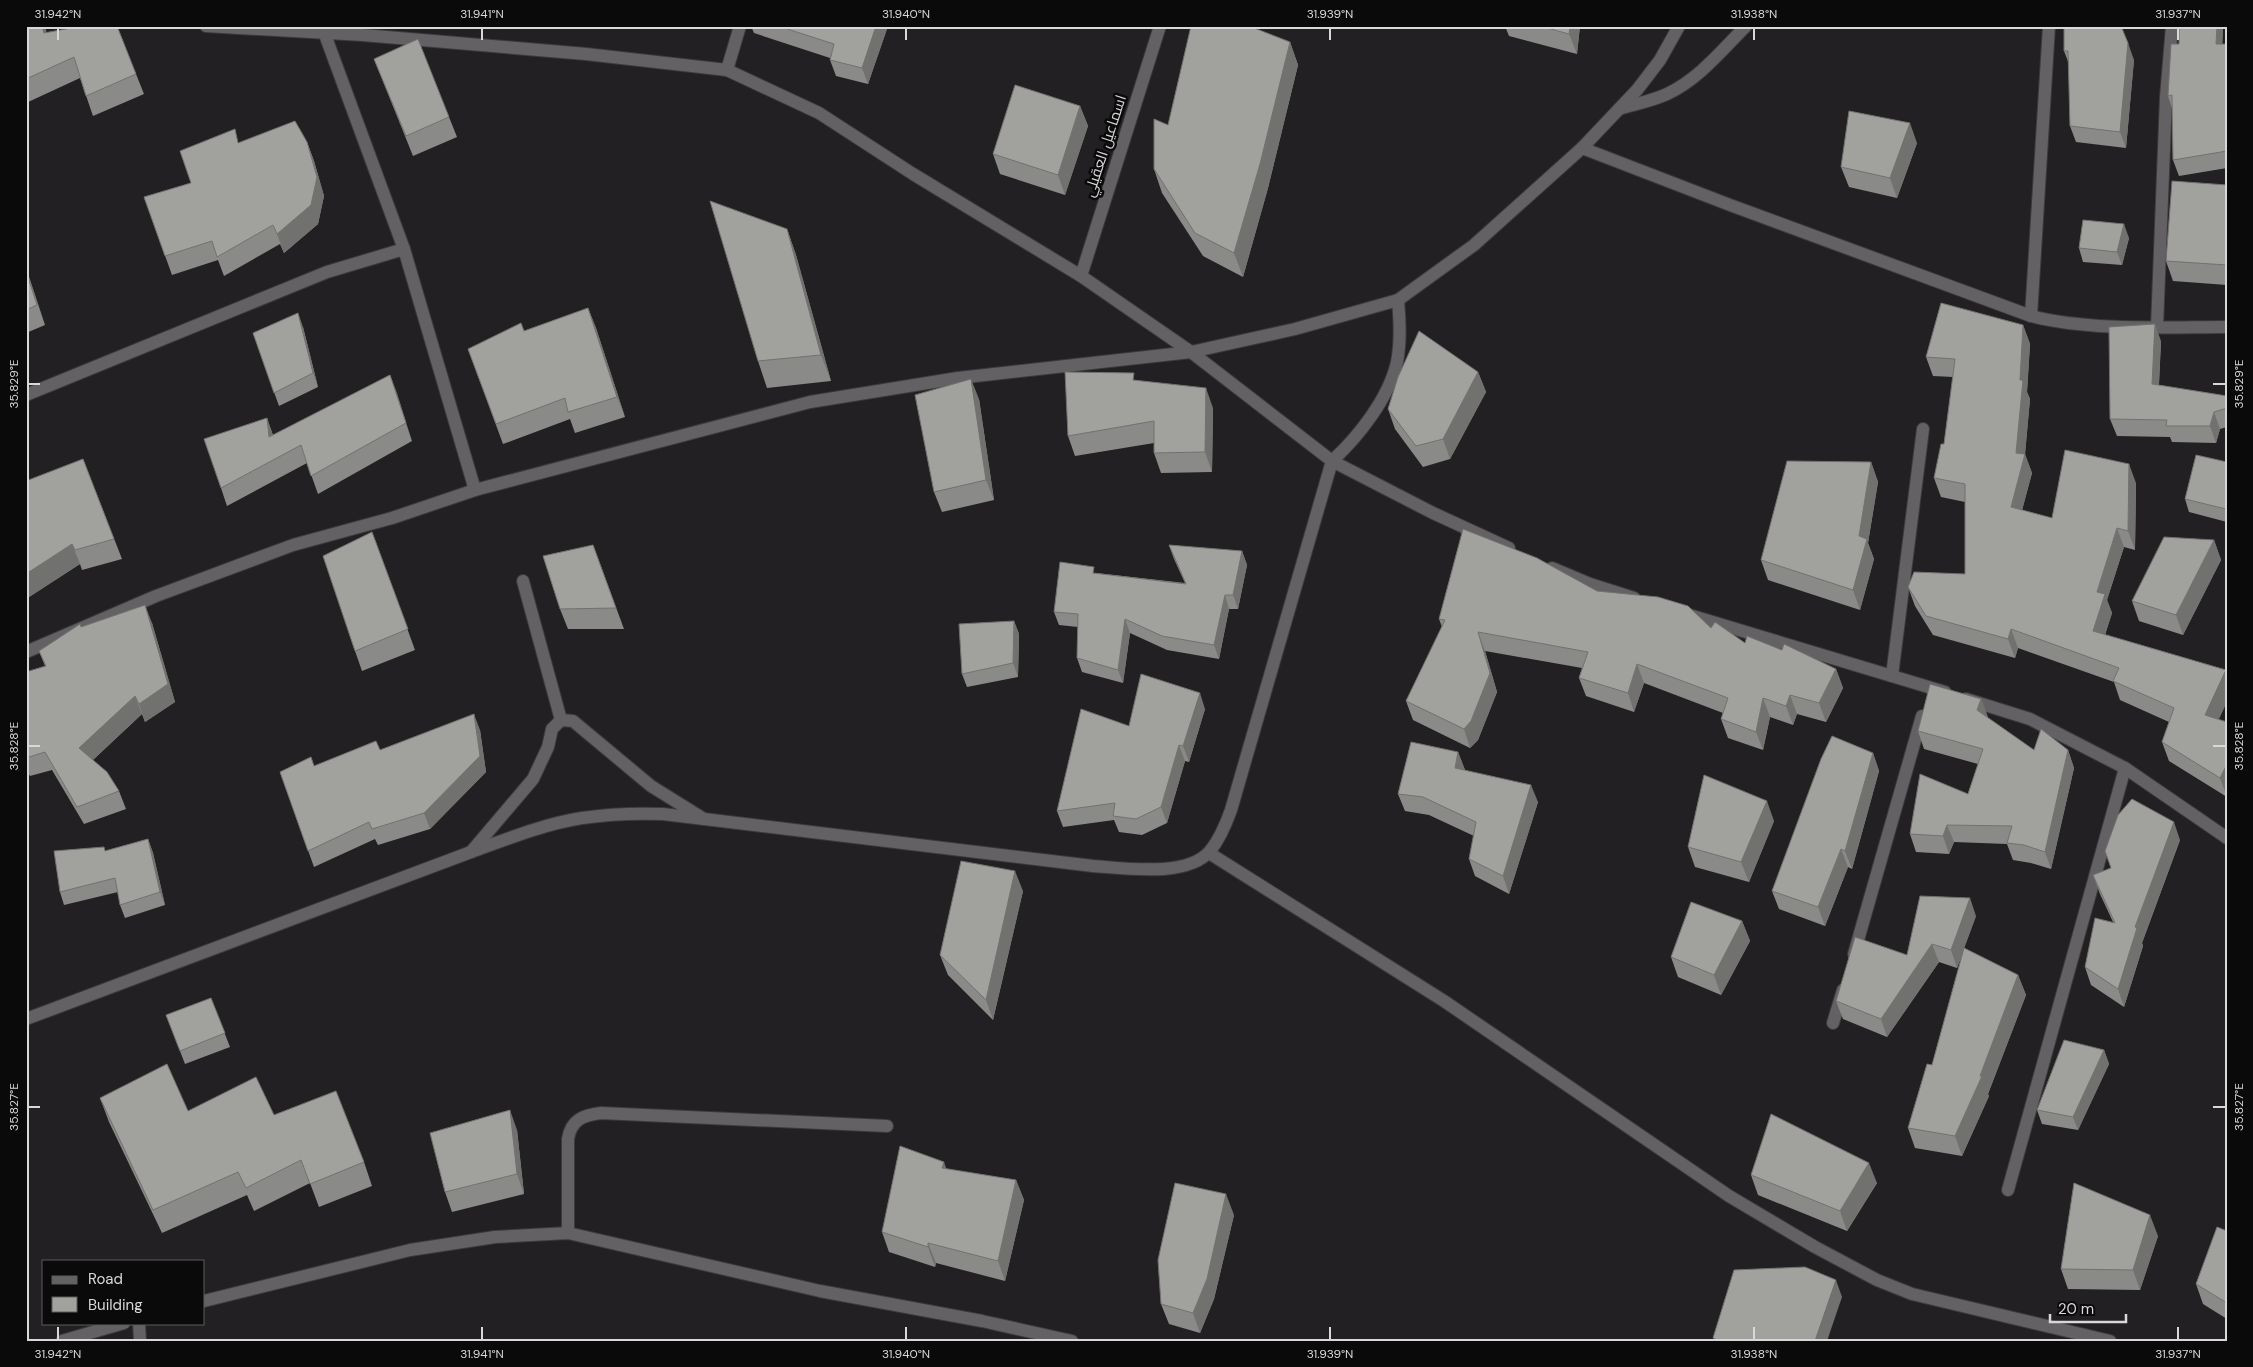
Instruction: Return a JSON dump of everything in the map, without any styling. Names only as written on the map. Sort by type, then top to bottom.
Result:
[{"type":"street","points":[[206,26],[324,32],[364,30],[727,70],[819,113],[913,174],[1081,276],[1191,352],[1332,461],[1433,513],[1520,553]]},
{"type":"street","points":[[727,70],[740,26]]},
{"type":"street","name":"اسماعيل العقيلي","points":[[1081,276],[1160,26]]},
{"type":"street","points":[[26,652],[156,596],[292,545],[392,518],[475,490],[810,402],[958,378],[1191,352],[1295,329],[1398,300],[1474,245],[1582,148],[1619,109],[1660,60],[1680,26]]},
{"type":"street","points":[[1619,109],[1667,94],[1681,86],[1704,68],[1746,26]]},
{"type":"street","points":[[2031,316],[2049,26]]},
{"type":"street","points":[[2157,327],[2166,97],[2172,26]]},
{"type":"street","points":[[324,32],[404,249],[475,490]]},
{"type":"street","points":[[1582,148],[1730,205],[2031,316],[2064,323],[2157,327],[2227,327]]},
{"type":"street","points":[[26,395],[327,272],[404,249]]},
{"type":"street","points":[[26,1019],[472,852],[539,828],[580,818],[621,813],[663,814],[1093,866],[1160,869],[1196,861],[1209,853],[1222,834],[1239,785],[1332,461],[1361,431],[1391,378],[1397,362],[1400,338],[1398,300]]},
{"type":"street","points":[[1892,676],[1923,429]]},
{"type":"street","points":[[1537,561],[1590,584],[1647,602]]},
{"type":"street","points":[[523,581],[560,720]]},
{"type":"street","points":[[1674,610],[1892,676],[1928,696],[2030,719],[2125,768],[2227,838]]},
{"type":"street","points":[[1833,1023],[1928,696]]},
{"type":"street","points":[[472,852],[533,779],[548,747],[552,729],[560,720],[567,719],[578,724],[651,786],[704,819]]},
{"type":"street","points":[[2008,1190],[2125,768]]},
{"type":"street","points":[[1209,853],[1444,1001],[1729,1196],[1815,1247],[1877,1280],[1912,1294],[2110,1341]]},
{"type":"street","points":[[568,1233],[568,1139],[570,1129],[578,1119],[586,1115],[601,1113],[887,1126]]},
{"type":"street","points":[[205,1301],[410,1250],[495,1237],[568,1233],[820,1291],[982,1321],[1072,1341]]},
{"type":"street","points":[[62,1341],[121,1324]]},
{"type":"street","points":[[139,1324],[140,1341]]},
{"type":"building","points":[[26,26],[42,26],[44,33],[82,26],[117,26],[136,74],[86,96],[74,57],[26,79]]},
{"type":"building","points":[[778,26],[876,26],[862,68],[830,60],[834,44]]},
{"type":"building","points":[[1191,26],[1249,26],[1290,42],[1260,164],[1234,253],[1195,233],[1154,169],[1154,119],[1168,125]]},
{"type":"building","points":[[1540,26],[1570,26],[1569,34]]},
{"type":"building","points":[[2064,26],[2121,26],[2128,43],[2120,132],[2070,126],[2068,51],[2064,51]]},
{"type":"building","points":[[2179,26],[2217,26],[2216,44],[2227,44],[2227,151],[2173,160],[2172,95],[2168,96],[2171,44],[2179,44]]},
{"type":"building","points":[[418,39],[449,117],[406,136],[374,59]]},
{"type":"building","points":[[1015,85],[1080,106],[1058,175],[993,154]]},
{"type":"building","points":[[1849,111],[1910,123],[1890,178],[1841,167]]},
{"type":"building","points":[[295,121],[307,142],[317,177],[311,205],[277,234],[273,225],[217,257],[212,241],[165,256],[144,197],[191,183],[180,151],[235,129],[238,143]]},
{"type":"building","points":[[2172,181],[2227,185],[2227,265],[2166,261]]},
{"type":"building","points":[[710,201],[787,229],[821,355],[758,361]]},
{"type":"building","points":[[2083,220],[2124,224],[2117,252],[2079,248]]},
{"type":"building","points":[[26,271],[37,305],[26,310]]},
{"type":"building","points":[[1941,303],[2023,325],[2020,380],[2023,380],[2016,453],[2025,454],[2011,507],[2052,518],[2065,450],[2129,464],[2128,531],[2117,528],[2097,592],[2105,594],[2093,631],[2226,670],[2205,715],[2227,722],[2227,764],[2220,778],[2162,742],[2174,708],[2113,681],[2119,668],[2011,629],[2008,639],[1926,616],[1908,587],[1914,572],[1965,574],[1965,484],[1934,478],[1941,444],[1944,444],[1955,359],[1926,357]]},
{"type":"building","points":[[588,308],[617,397],[568,412],[565,398],[496,424],[468,349],[521,323],[524,331]]},
{"type":"building","points":[[298,313],[313,373],[274,393],[253,333]]},
{"type":"building","points":[[2155,324],[2152,384],[2227,396],[2227,408],[2214,412],[2210,426],[2166,426],[2167,420],[2110,419],[2109,327]]},
{"type":"building","points":[[1419,331],[1478,372],[1443,439],[1416,446],[1388,409],[1398,377]]},
{"type":"building","points":[[1065,372],[1134,373],[1133,380],[1206,388],[1205,452],[1154,453],[1154,421],[1068,436]]},
{"type":"building","points":[[390,375],[406,423],[311,476],[301,445],[221,488],[204,439],[267,418],[269,437]]},
{"type":"building","points":[[971,379],[986,480],[934,492],[915,395]]},
{"type":"building","points":[[2196,455],[2227,462],[2226,509],[2185,499]]},
{"type":"building","points":[[83,459],[114,539],[75,550],[72,544],[26,574],[26,481]]},
{"type":"building","points":[[1787,461],[1871,462],[1859,536],[1867,539],[1853,590],[1761,560]]},
{"type":"building","points":[[1463,529],[1537,558],[1597,591],[1658,597],[1688,606],[1711,628],[1715,622],[1745,643],[1747,636],[1782,650],[1784,644],[1836,669],[1819,703],[1790,695],[1786,706],[1763,698],[1756,732],[1721,719],[1728,698],[1637,664],[1628,693],[1579,678],[1588,652],[1478,632],[1490,673],[1471,721],[1464,729],[1406,701],[1445,620],[1439,619]]},
{"type":"building","points":[[372,532],[408,629],[355,651],[323,556]]},
{"type":"building","points":[[2164,537],[2214,540],[2176,615],[2132,601]]},
{"type":"building","points":[[593,545],[616,608],[560,609],[543,556]]},
{"type":"building","points":[[1169,545],[1242,551],[1233,595],[1225,595],[1214,645],[1162,636],[1125,619],[1118,670],[1077,658],[1078,614],[1054,612],[1060,562],[1094,567],[1093,573],[1186,584]]},
{"type":"building","points":[[145,605],[168,684],[139,704],[135,696],[79,748],[107,772],[119,791],[77,807],[45,752],[26,758],[26,672],[46,666],[39,651],[80,624],[81,627]]},
{"type":"building","points":[[1014,621],[1013,663],[962,674],[959,624]]},
{"type":"building","points":[[1141,674],[1200,693],[1183,746],[1179,745],[1161,807],[1136,819],[1113,816],[1115,803],[1057,811],[1081,709],[1129,726]]},
{"type":"building","points":[[1930,684],[1981,699],[1977,710],[2034,750],[2041,729],[2068,750],[2045,852],[2024,845],[2007,843],[2012,826],[1947,825],[1943,836],[1910,834],[1920,774],[1968,794],[1983,749],[1918,731]]},
{"type":"building","points":[[474,714],[480,756],[424,813],[372,829],[369,822],[308,851],[280,772],[311,757],[314,766],[376,741],[380,750]]},
{"type":"building","points":[[1832,736],[1873,753],[1845,851],[1841,849],[1818,907],[1772,891],[1821,759]]},
{"type":"building","points":[[1411,742],[1458,752],[1455,768],[1531,785],[1503,876],[1469,859],[1476,822],[1423,797],[1398,794]]},
{"type":"building","points":[[1704,775],[1767,801],[1741,862],[1688,847]]},
{"type":"building","points":[[2132,799],[2174,822],[2135,927],[2137,928],[2118,989],[2085,967],[2095,918],[2115,923],[2093,875],[2111,868],[2105,851],[2118,815]]},
{"type":"building","points":[[148,839],[160,892],[120,905],[115,878],[60,892],[54,851],[104,847],[105,851]]},
{"type":"building","points":[[961,861],[1015,871],[986,1000],[940,955]]},
{"type":"building","points":[[1920,896],[1970,898],[1951,950],[1932,944],[1881,1019],[1836,1001],[1855,937],[1907,955]]},
{"type":"building","points":[[1691,902],[1742,921],[1714,975],[1671,957]]},
{"type":"building","points":[[1964,948],[2018,975],[1980,1076],[1982,1076],[1955,1136],[1908,1128],[1927,1064],[1932,1065]]},
{"type":"building","points":[[211,998],[225,1033],[180,1051],[166,1015]]},
{"type":"building","points":[[2064,1040],[2104,1050],[2073,1117],[2037,1110]]},
{"type":"building","points":[[167,1064],[188,1111],[256,1077],[274,1115],[336,1091],[364,1162],[310,1184],[301,1160],[246,1188],[238,1172],[153,1210],[100,1098]]},
{"type":"building","points":[[510,1110],[517,1174],[445,1192],[430,1133]]},
{"type":"building","points":[[1771,1114],[1869,1163],[1840,1211],[1751,1175]]},
{"type":"building","points":[[900,1146],[944,1162],[942,1168],[1016,1180],[998,1261],[928,1243],[928,1247],[882,1232]]},
{"type":"building","points":[[1175,1183],[1226,1194],[1207,1279],[1193,1313],[1161,1304],[1158,1260]]},
{"type":"building","points":[[2074,1183],[2150,1215],[2133,1270],[2061,1269]]},
{"type":"building","points":[[2217,1227],[2227,1231],[2227,1303],[2196,1284]]},
{"type":"building","points":[[1805,1267],[1836,1280],[1815,1341],[1719,1341],[1713,1338],[1734,1270]]}]
